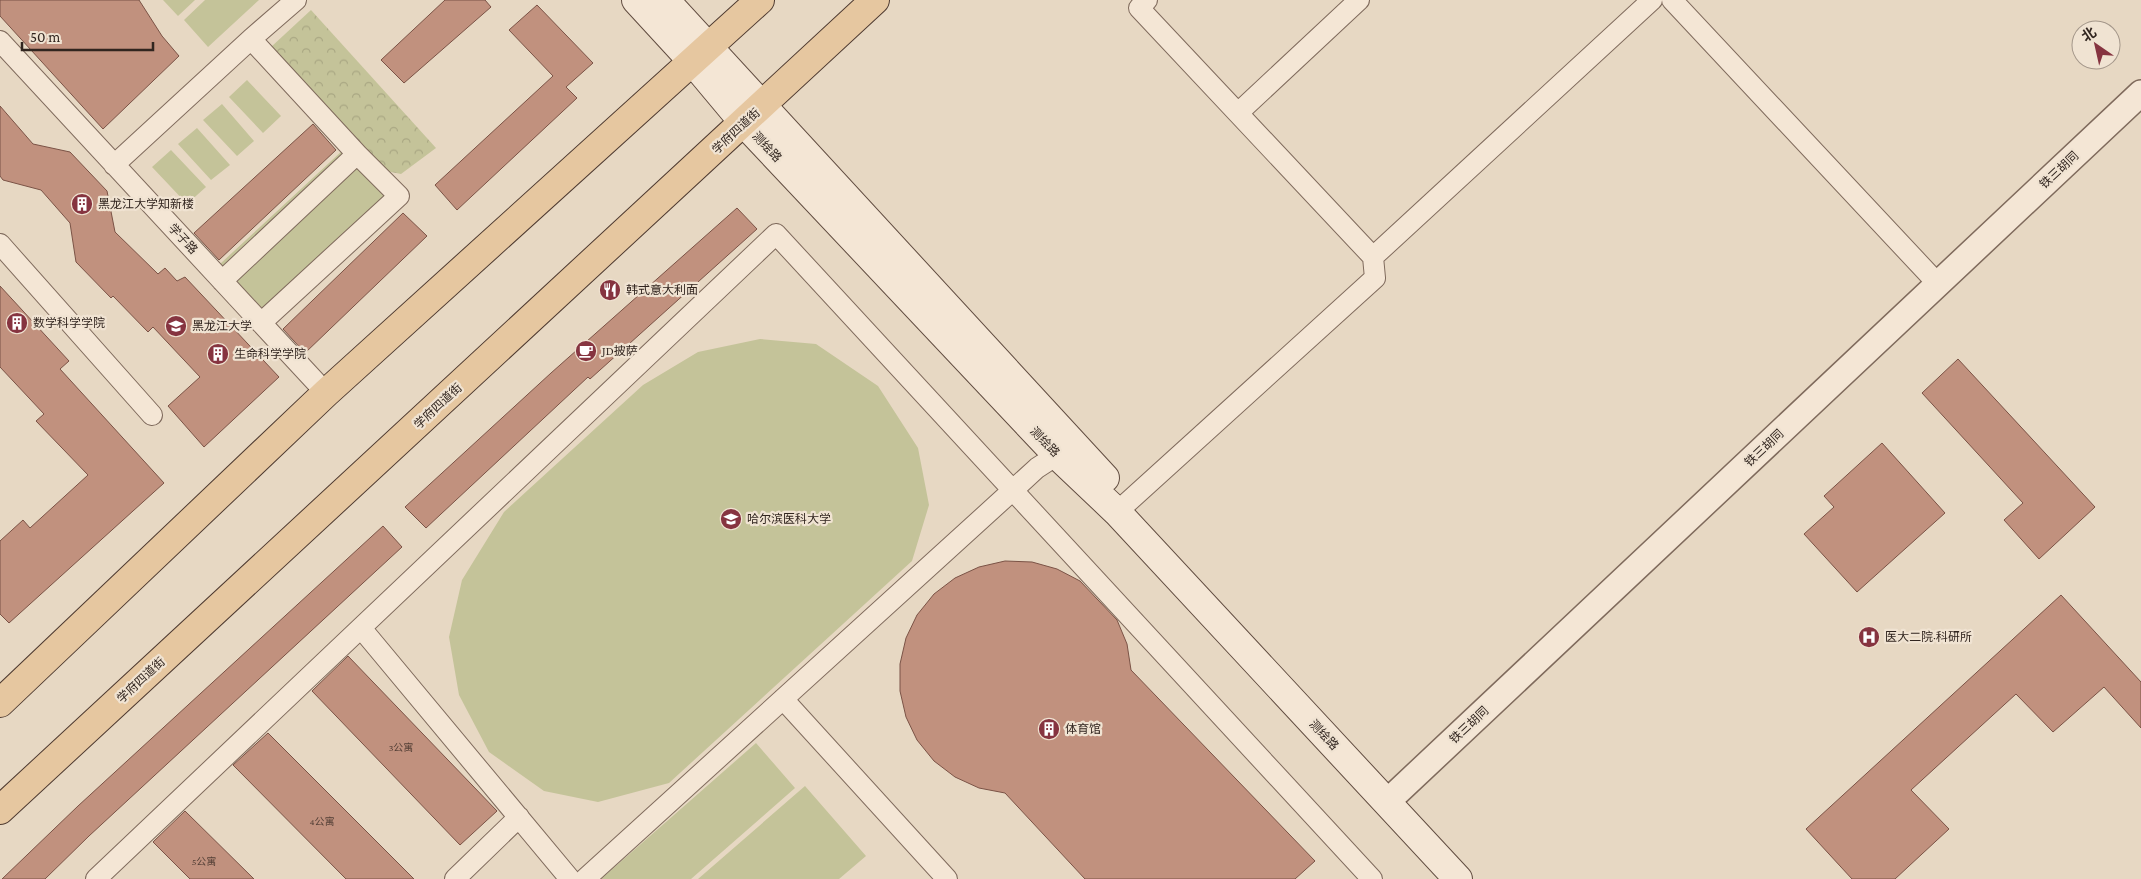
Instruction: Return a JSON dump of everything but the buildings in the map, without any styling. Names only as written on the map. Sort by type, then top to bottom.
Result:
[{"type":"main road","name":"测绘路","points":[[636,0],[701,55]]},
{"type":"main road","name":"测绘路","points":[[664,0],[701,55],[1057,455],[1122,507]]},
{"type":"main road","points":[[0,703],[326,393],[760,0]]},
{"type":"main road","name":"学府四道街","points":[[0,810],[754,115],[876,0]]},
{"type":"main road","name":"测绘路","points":[[754,115],[1122,507],[1391,799],[1472,879]]},
{"type":"main road","name":"测绘路","points":[[1391,799],[1458,879]]},
{"type":"street","points":[[114,165],[251,38],[296,0]]},
{"type":"street","points":[[1122,507],[1375,278],[1374,257],[1138,8],[1147,0]]},
{"type":"street","points":[[1238,113],[1358,0]]},
{"type":"street","points":[[1374,257],[1652,0]]},
{"type":"street","points":[[1672,0],[1938,284]]},
{"type":"street","points":[[251,38],[357,154],[399,196],[261,323]]},
{"type":"street","name":"学子路","points":[[0,41],[326,393]]},
{"type":"street","name":"铁三胡同","points":[[1391,799],[2141,93]]},
{"type":"street","points":[[222,280],[357,154]]},
{"type":"street","points":[[96,879],[776,234],[1372,879]]},
{"type":"street","points":[[0,244],[152,415]]},
{"type":"street","points":[[585,879],[1037,468],[1057,455]]},
{"type":"street","points":[[361,628],[570,879]]},
{"type":"street","points":[[782,699],[947,879]]},
{"type":"street","points":[[454,879],[519,817]]},
{"type":"green space","points":[[163,0],[195,0],[178,16]]},
{"type":"green space","points":[[205,0],[259,0],[208,47],[184,20]]},
{"type":"green space","points":[[311,10],[436,148],[401,174],[377,169],[271,47]]},
{"type":"green space","points":[[247,80],[281,116],[263,133],[229,97]]},
{"type":"green space","points":[[222,104],[254,141],[237,156],[203,120]]},
{"type":"green space","points":[[197,128],[230,165],[211,180],[178,144]]},
{"type":"green space","points":[[171,150],[206,187],[187,204],[152,167]]},
{"type":"green space","points":[[343,150],[390,197],[266,312],[220,264]]},
{"type":"green space","points":[[760,339],[816,344],[878,386],[918,448],[929,505],[912,561],[669,783],[598,802],[544,791],[489,752],[459,695],[449,637],[462,580],[504,512],[643,385],[698,352]]},
{"type":"green space","points":[[756,743],[795,788],[691,879],[601,879]]},
{"type":"green space","points":[[805,786],[866,856],[839,879],[698,879]]},
{"type":"place","name":"黑龙江大学知新楼","points":[[82,204]]},
{"type":"place","name":"韩式意大利面","points":[[610,290]]},
{"type":"place","name":"数学科学学院","points":[[17,323]]},
{"type":"place","name":"黑龙江大学","points":[[176,326]]},
{"type":"place","name":"JD披萨","points":[[586,351]]},
{"type":"place","name":"生命科学学院","points":[[218,354]]},
{"type":"place","name":"哈尔滨医科大学","points":[[731,519]]},
{"type":"place","name":"医大二院·科研所","points":[[1869,637]]},
{"type":"place","name":"体育馆","points":[[1049,729]]}]
